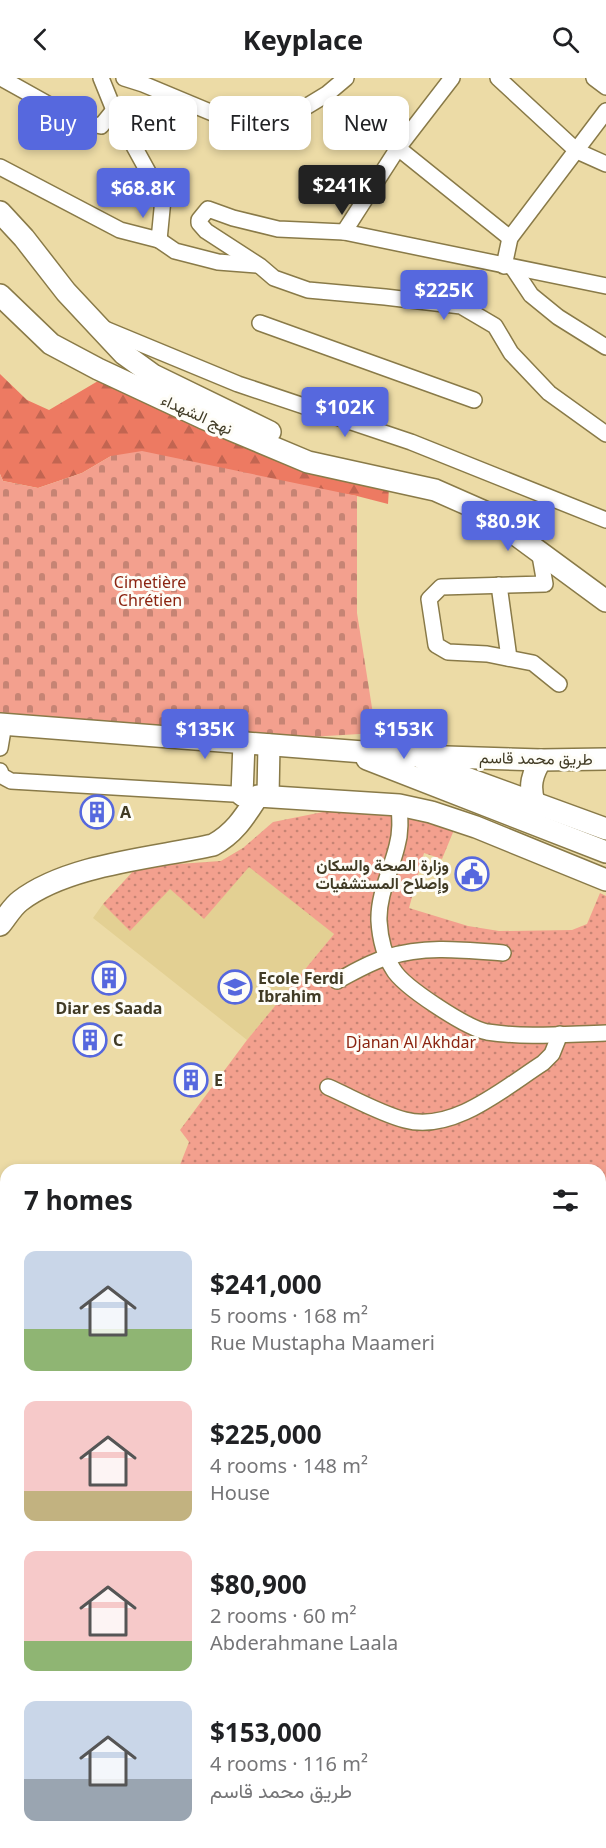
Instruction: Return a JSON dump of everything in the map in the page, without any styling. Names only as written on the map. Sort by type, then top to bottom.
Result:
[{"type":"street","points":[[1,78],[80,122],[101,126],[109,116]]},
{"type":"street","points":[[101,78],[109,98]]},
{"type":"street","points":[[124,78],[265,135],[277,136],[299,111],[327,94],[346,78]]},
{"type":"street","points":[[409,134],[452,78]]},
{"type":"street","points":[[498,78],[577,151],[606,164]]},
{"type":"street","points":[[594,78],[606,87]]},
{"type":"street","points":[[606,111],[510,238],[508,267],[531,296],[558,317],[606,347]]},
{"type":"street","points":[[136,150],[163,199],[159,240]]},
{"type":"street","points":[[344,232],[397,150]]},
{"type":"street","points":[[400,150],[510,238]]},
{"type":"street","points":[[0,167],[120,230],[159,240],[175,251],[218,262],[260,266]]},
{"type":"street","points":[[606,286],[344,232],[278,229],[208,209],[199,223],[206,231],[260,266],[274,278],[308,291],[460,306],[495,326],[511,353],[549,393],[606,434]]},
{"type":"street","points":[[0,212],[96,326],[124,354],[153,375],[304,448],[417,487],[435,490],[485,512],[606,601]]},
{"type":"street","name":"نهج الشهداء","points":[[0,295],[51,344],[98,369],[203,418],[308,462],[417,487]]},
{"type":"street","points":[[260,323],[474,400]]},
{"type":"street","points":[[96,326],[238,384],[411,442],[606,520]]},
{"type":"street","points":[[539,550],[545,584],[441,587],[429,599],[436,645],[448,652],[487,654],[533,663],[559,684]]},
{"type":"street","points":[[499,585],[509,658]]},
{"type":"street","points":[[0,748],[2,724],[341,749],[534,802],[606,829]]},
{"type":"street","points":[[244,743],[256,796]]},
{"type":"street","points":[[0,926],[19,902],[52,882],[103,867],[213,845],[226,838],[238,827],[256,796],[269,745]]},
{"type":"street","name":"طريق محمد قاسم","points":[[428,772],[541,760],[606,759]]},
{"type":"street","points":[[534,802],[531,784],[541,760]]},
{"type":"street","points":[[0,771],[2,776],[11,781],[399,805],[432,812],[476,827],[606,880]]},
{"type":"street","points":[[428,772],[476,827]]},
{"type":"street","points":[[428,772],[606,852]]},
{"type":"street","points":[[399,805],[398,845],[385,887],[379,919],[386,957],[394,972],[403,982],[460,1021],[484,1031],[509,1034],[606,1033]]},
{"type":"street","points":[[338,981],[386,957],[414,950],[458,949],[503,953]]},
{"type":"street","points":[[328,1087],[404,1120],[422,1123],[441,1121],[462,1114],[543,1063],[552,1054],[560,1034]]},
{"type":"shaded area","name":"Ecole Ferdi Ibrahim","points":[[243,848],[334,934],[247,1040],[93,918],[137,867],[221,861]]},
{"type":"green space","points":[[0,374],[27,400],[49,410],[98,381],[213,431],[389,488],[388,504],[357,496],[111,456],[82,473],[38,488],[3,481],[0,474]]},
{"type":"green space","name":"Cimetière Chrétien","points":[[142,451],[357,496],[357,613],[376,733],[293,738],[0,716],[0,474],[3,481],[38,488],[82,473],[111,456]]},
{"type":"green space","name":"Djanan Al Akhdar","points":[[348,807],[390,813],[454,830],[442,859],[424,853],[409,908],[468,926],[499,931],[572,930],[587,924],[600,893],[606,896],[606,1164],[180,1164],[189,1142],[180,1130],[247,1040],[334,934],[249,867],[204,919],[170,889],[130,931],[103,904],[137,867],[221,861],[243,848],[273,822]]},
{"type":"place","name":"A","points":[[97,812]]},
{"type":"place","name":"وزارة الصحة والسكان وإصلاح المستشفيات","points":[[472,874]]},
{"type":"place","name":"Diar es Saada","points":[[109,978]]},
{"type":"place","name":"Ecole Ferdi Ibrahim","points":[[235,987]]},
{"type":"place","name":"C","points":[[90,1040]]},
{"type":"place","name":"E","points":[[191,1080]]}]
